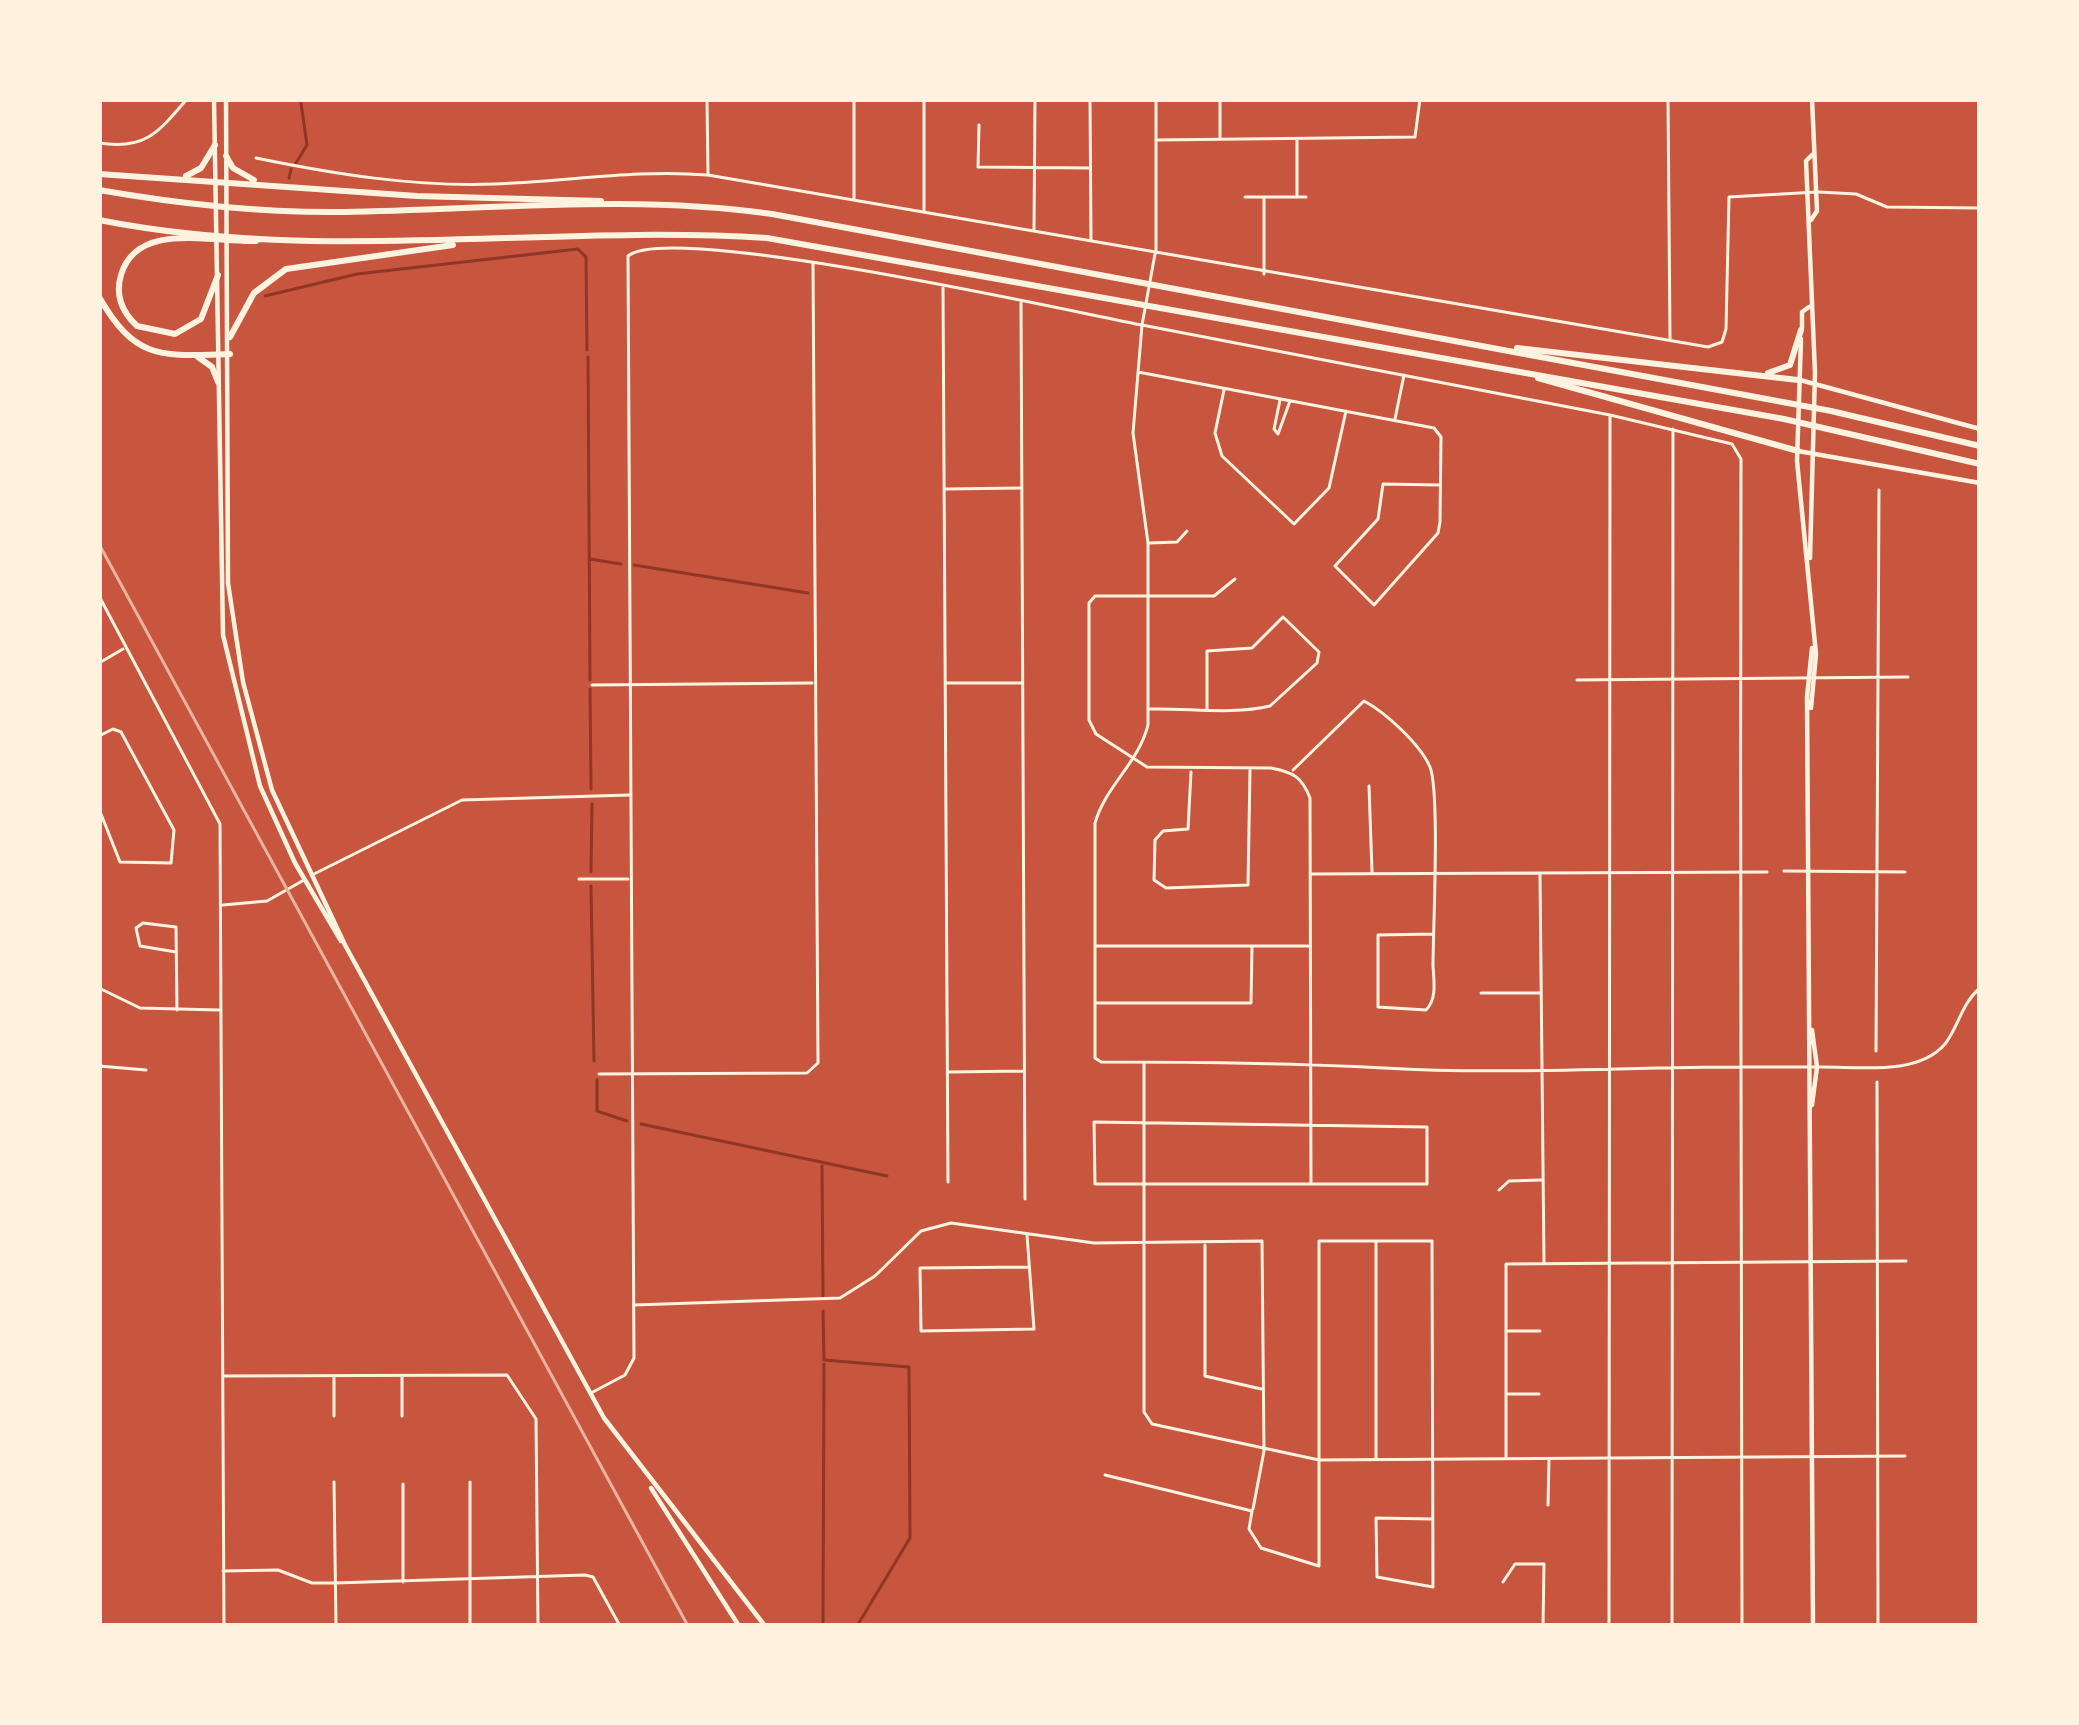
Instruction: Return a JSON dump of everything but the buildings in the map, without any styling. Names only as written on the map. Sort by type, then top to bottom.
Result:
[{"type":"highway","points":[[184,177],[201,168],[215,145]]},
{"type":"highway","points":[[226,156],[243,176],[263,183]]},
{"type":"highway","points":[[99,174],[417,196],[688,203],[1484,344],[1831,411],[1980,446]]},
{"type":"highway","points":[[99,190],[191,203],[338,212],[688,203]]},
{"type":"highway","points":[[99,220],[196,236],[281,240],[514,239],[682,232],[767,238],[1176,307],[1784,419],[1980,464]]},
{"type":"highway","points":[[196,236],[152,242],[130,257],[119,279],[124,312],[137,326],[156,334],[187,330],[206,313],[218,275]]},
{"type":"highway","points":[[230,337],[254,293],[286,269],[514,239]]},
{"type":"highway","points":[[99,297],[130,342],[146,351],[230,353]]},
{"type":"highway","points":[[1742,374],[1786,370],[1802,330]]},
{"type":"highway","points":[[1484,344],[1798,380]]},
{"type":"highway","points":[[177,354],[207,362],[218,382]]},
{"type":"highway","points":[[1506,369],[1798,451]]},
{"type":"main road","points":[[214,99],[219,601],[233,693],[260,786],[304,880],[345,945],[591,1393],[739,1626]]},
{"type":"main road","points":[[226,99],[228,583],[245,691],[272,790],[345,945]]},
{"type":"main road","points":[[1811,220],[1817,192],[1812,99]]},
{"type":"main road","points":[[1812,155],[1807,161],[1807,192],[1809,307],[1814,312],[1812,1030],[1808,1066],[1812,1105],[1813,1626]]},
{"type":"main road","points":[[1809,307],[1802,312],[1798,451],[1810,558]]},
{"type":"main road","points":[[1798,380],[1980,428]]},
{"type":"main road","points":[[1798,451],[1980,483]]},
{"type":"main road","points":[[1812,1030],[1817,1066],[1812,1105]]},
{"type":"main road","points":[[635,1463],[765,1626]]},
{"type":"street","points":[[99,142],[129,148],[145,142],[187,99]]},
{"type":"street","points":[[707,99],[708,175]]},
{"type":"street","points":[[854,99],[854,200]]},
{"type":"street","points":[[924,99],[924,212]]},
{"type":"street","points":[[1034,232],[1035,99]]},
{"type":"street","points":[[1090,99],[1090,242]]},
{"type":"street","points":[[1156,99],[1155,254],[1137,371],[1136,485],[1148,543],[1149,709],[1135,761],[1101,804],[1095,823],[1095,1058],[1101,1062],[1310,1062],[1383,1068],[1741,1067],[1921,1061],[1949,1039],[1961,1010],[1980,988]]},
{"type":"street","points":[[1220,99],[1220,139]]},
{"type":"street","points":[[1157,140],[1415,137],[1420,99]]},
{"type":"street","points":[[1668,99],[1670,341]]},
{"type":"street","points":[[979,125],[978,167],[1090,168]]},
{"type":"street","points":[[1297,138],[1297,197]]},
{"type":"street","points":[[256,158],[327,172],[440,184],[640,172],[708,175],[1708,347],[1722,342],[1726,329],[1725,202],[1735,193],[1856,194],[1887,207],[1980,208]]},
{"type":"street","points":[[1245,197],[1306,197]]},
{"type":"street","points":[[1264,197],[1264,274]]},
{"type":"street","points":[[591,1393],[631,1369],[634,1305],[625,267],[631,253],[700,248],[813,263],[1610,415],[1732,444],[1741,459],[1742,1626]]},
{"type":"street","points":[[599,1074],[807,1073],[818,1063],[813,263]]},
{"type":"street","points":[[943,288],[948,1182]]},
{"type":"street","points":[[1021,303],[1025,1198]]},
{"type":"street","points":[[1137,371],[1434,428],[1441,437],[1440,522],[1432,546],[1374,605],[1335,566],[1378,519],[1383,484],[1440,485]]},
{"type":"street","points":[[1394,420],[1404,375]]},
{"type":"street","points":[[1224,388],[1215,433],[1222,456],[1294,524],[1329,488],[1346,411]]},
{"type":"street","points":[[1281,399],[1274,429],[1278,434],[1290,400]]},
{"type":"street","points":[[1610,415],[1610,1626]]},
{"type":"street","points":[[1672,1626],[1673,429]]},
{"type":"street","points":[[944,490],[1021,488]]},
{"type":"street","points":[[1876,1051],[1879,490]]},
{"type":"street","points":[[1148,543],[1177,542],[1187,531]]},
{"type":"street","points":[[1235,579],[1214,596],[1095,596],[1089,603],[1091,728],[1135,761],[1162,771],[1292,771],[1358,703],[1370,704],[1423,755],[1432,772],[1433,934],[1432,1007],[1378,1007],[1378,935],[1433,934]]},
{"type":"street","points":[[99,596],[218,816],[224,1626]]},
{"type":"street","points":[[1149,709],[1207,709],[1270,706],[1317,663],[1319,652],[1283,617],[1252,648],[1207,651],[1207,709]]},
{"type":"street","points":[[99,663],[127,647]]},
{"type":"street","points":[[1577,680],[1908,677]]},
{"type":"street","points":[[592,685],[815,683]]},
{"type":"street","points":[[946,683],[1022,683]]},
{"type":"street","points":[[99,736],[113,729],[121,732],[174,830],[172,862],[120,862],[99,809]]},
{"type":"street","points":[[1191,770],[1188,829],[1156,833],[1154,880],[1166,888],[1247,885],[1250,769]]},
{"type":"street","points":[[1292,771],[1310,798],[1311,1184]]},
{"type":"street","points":[[1370,786],[1372,874]]},
{"type":"street","points":[[221,905],[267,901],[462,800],[629,794]]},
{"type":"street","points":[[1784,871],[1905,872]]},
{"type":"street","points":[[1310,874],[1767,872]]},
{"type":"street","points":[[1540,873],[1544,1263]]},
{"type":"street","points":[[579,879],[630,879]]},
{"type":"street","points":[[176,952],[140,946],[136,928],[143,923],[176,928],[177,1010]]},
{"type":"street","points":[[1094,946],[1310,946]]},
{"type":"street","points":[[1095,1003],[1251,1003],[1252,946]]},
{"type":"street","points":[[99,988],[140,1008],[221,1010]]},
{"type":"street","points":[[1481,993],[1540,993]]},
{"type":"street","points":[[1144,1062],[1147,1418],[1264,1451],[1319,1460],[1905,1456]]},
{"type":"street","points":[[99,1066],[146,1070]]},
{"type":"street","points":[[948,1072],[1025,1071]]},
{"type":"street","points":[[1876,1082],[1878,1626]]},
{"type":"street","points":[[1094,1123],[1144,1123],[1426,1127],[1427,1184],[1095,1184],[1094,1123]]},
{"type":"street","points":[[1498,1190],[1509,1181],[1544,1180]]},
{"type":"street","points":[[634,1305],[824,1302],[856,1291],[921,1231],[951,1222],[1094,1243],[1262,1241],[1264,1451],[1250,1528],[1261,1548],[1319,1566],[1319,1241],[1432,1241],[1433,1587],[1377,1577],[1376,1518],[1432,1519]]},
{"type":"street","points":[[1027,1233],[1034,1329],[921,1330],[920,1268],[1028,1267]]},
{"type":"street","points":[[1205,1241],[1204,1376],[1262,1390]]},
{"type":"street","points":[[1376,1241],[1376,1460]]},
{"type":"street","points":[[1506,1459],[1506,1264],[1906,1261]]},
{"type":"street","points":[[1506,1331],[1540,1331]]},
{"type":"street","points":[[402,1374],[402,1417]]},
{"type":"street","points":[[334,1375],[334,1416]]},
{"type":"street","points":[[222,1376],[508,1375],[536,1419],[538,1626]]},
{"type":"street","points":[[1506,1394],[1539,1394]]},
{"type":"street","points":[[1548,1505],[1549,1459]]},
{"type":"street","points":[[1105,1474],[1252,1511]]},
{"type":"street","points":[[334,1482],[336,1626]]},
{"type":"street","points":[[470,1483],[470,1626]]},
{"type":"street","points":[[403,1484],[403,1582]]},
{"type":"street","points":[[1503,1582],[1515,1564],[1544,1564],[1544,1626]]},
{"type":"street","points":[[223,1571],[278,1570],[312,1583],[593,1577],[620,1626]]},
{"type":"waterway","points":[[296,163],[307,145],[301,103]]},
{"type":"waterway","points":[[289,178],[291,169]]},
{"type":"waterway","points":[[265,296],[357,274],[578,249],[586,257],[587,350]]},
{"type":"waterway","points":[[588,357],[590,680]]},
{"type":"waterway","points":[[590,559],[621,564]]},
{"type":"waterway","points":[[634,565],[808,593]]},
{"type":"waterway","points":[[590,689],[591,789]]},
{"type":"waterway","points":[[591,872],[592,804]]},
{"type":"waterway","points":[[591,886],[594,1061]]},
{"type":"waterway","points":[[597,1080],[597,1111],[627,1121]]},
{"type":"waterway","points":[[641,1124],[887,1176]]},
{"type":"waterway","points":[[822,1166],[823,1296]]},
{"type":"waterway","points":[[823,1311],[824,1360],[909,1367],[910,1538],[857,1626]]},
{"type":"waterway","points":[[823,1626],[824,1364]]},
{"type":"railway","points":[[99,544],[688,1626]]}]
